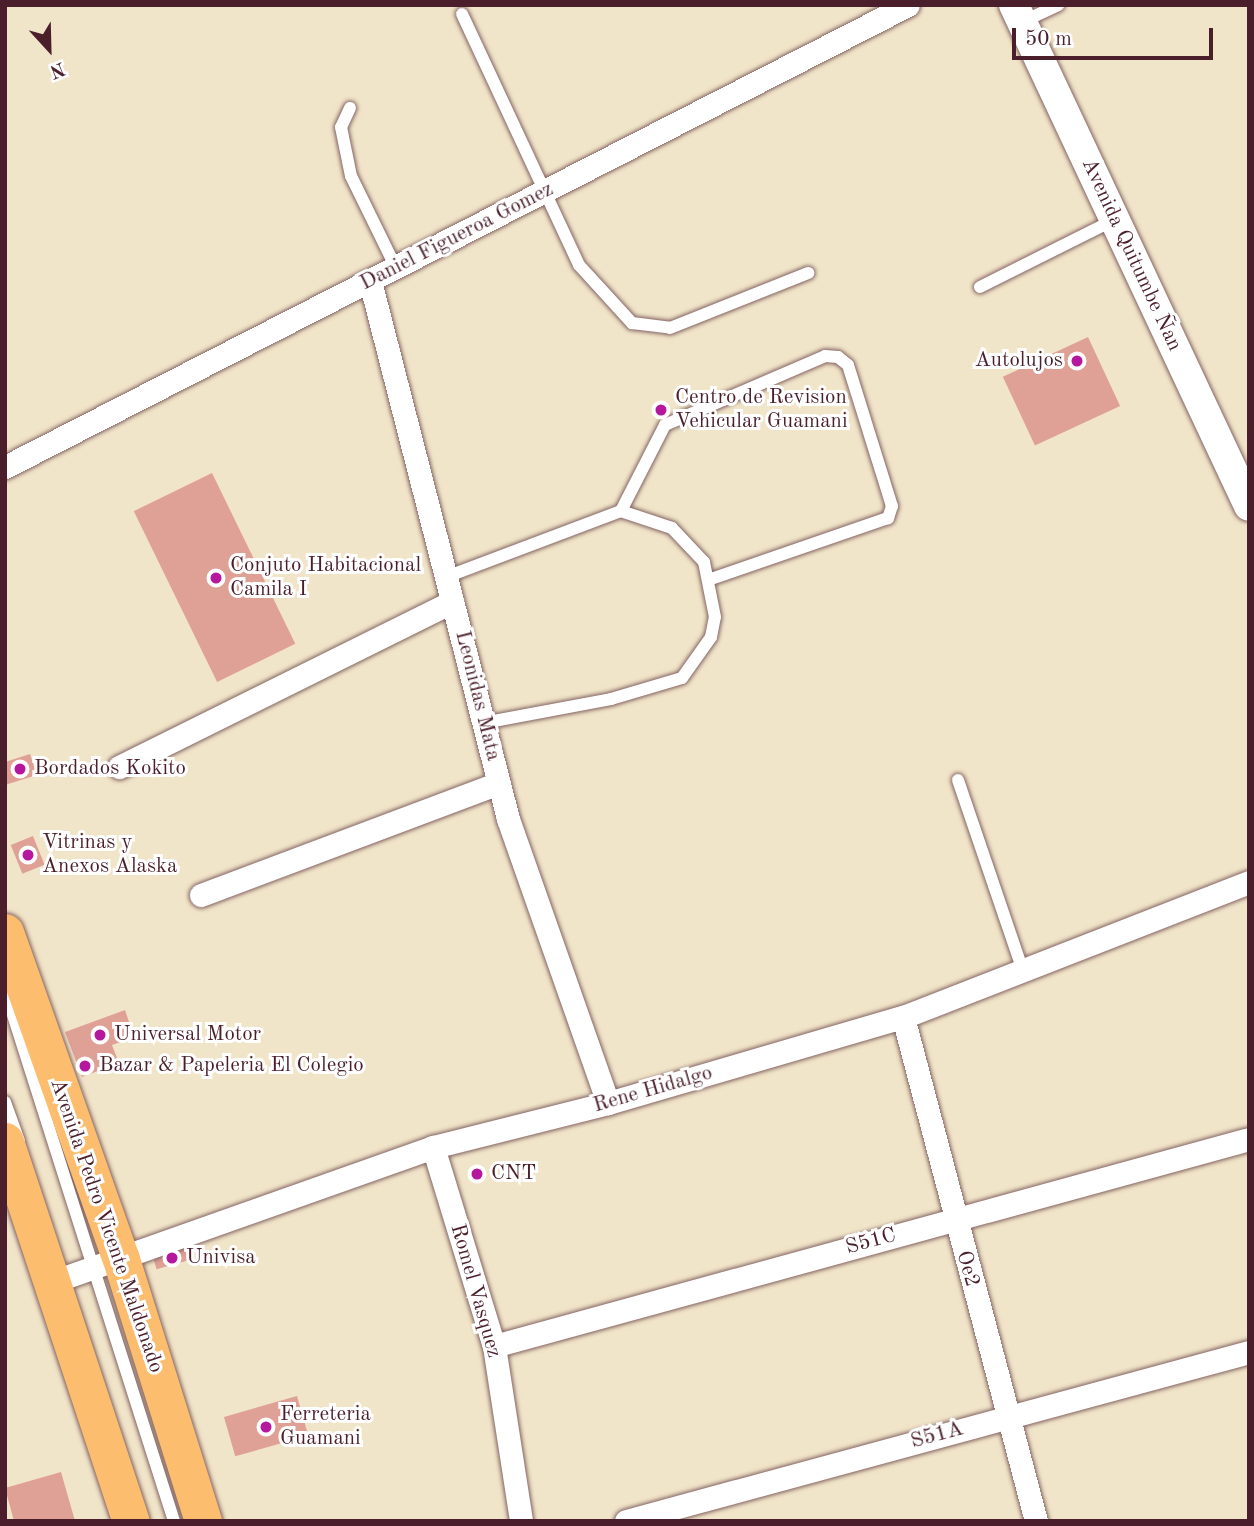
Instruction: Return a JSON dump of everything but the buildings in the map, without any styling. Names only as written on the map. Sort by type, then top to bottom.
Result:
[{"type":"main road","name":"Avenida Pedro Vicente Maldonado","points":[[5,932],[108,1261],[203,1521]]},
{"type":"main road","points":[[5,1141],[59,1279],[131,1521]]},
{"type":"street","name":"Daniel Figueroa Gomez","points":[[5,467],[908,5]]},
{"type":"street","name":"Avenida Quitumbe Ñan","points":[[1018,14],[1249,506]]},
{"type":"street","name":"Leonidas Mata","points":[[370,281],[499,783],[608,1103]]},
{"type":"street","points":[[120,767],[452,602]]},
{"type":"street","points":[[201,895],[499,783]]},
{"type":"street","name":"Rene Hidalgo","points":[[59,1279],[433,1147],[608,1103],[903,1017],[1249,882]]},
{"type":"street","name":"Oe2","points":[[903,1017],[953,1220],[1036,1521]]},
{"type":"street","name":"S51C","points":[[494,1346],[1249,1139]]},
{"type":"street","name":"Romel Vasquez","points":[[433,1147],[494,1346],[521,1521]]},
{"type":"street","name":"S51A","points":[[626,1521],[1249,1352]]},
{"type":"lane","points":[[1018,14],[1058,5]]},
{"type":"lane","points":[[462,14],[543,193],[579,265],[632,323],[670,328],[808,273]]},
{"type":"lane","points":[[350,108],[341,127],[351,176],[396,268]]},
{"type":"lane","points":[[980,287],[1115,220]]},
{"type":"lane","points":[[621,512],[665,425],[825,356],[848,365],[892,506],[888,518],[708,580]]},
{"type":"lane","points":[[446,577],[621,512],[672,528],[704,562],[715,617],[711,637],[682,678],[611,699],[483,723]]},
{"type":"lane","points":[[958,780],[1023,971]]},
{"type":"lane","points":[[5,990],[108,1261],[174,1521]]},
{"type":"lane","points":[[5,1102],[59,1279],[100,1380]]},
{"type":"place","name":"Autolujos","points":[[1077,361]]},
{"type":"place","name":"Centro de Revision Vehicular Guamani","points":[[661,410]]},
{"type":"place","name":"Conjuto Habitacional Camila I","points":[[216,578]]},
{"type":"place","name":"Bordados Kokito","points":[[20,769]]},
{"type":"place","name":"Vitrinas y Anexos Alaska","points":[[28,855]]},
{"type":"place","name":"Universal Motor","points":[[100,1035]]},
{"type":"place","name":"Bazar & Papeleria El Colegio","points":[[85,1066]]},
{"type":"place","name":"CNT","points":[[477,1174]]},
{"type":"place","name":"Univisa","points":[[172,1258]]},
{"type":"place","name":"Ferreteria Guamani","points":[[266,1427]]}]
